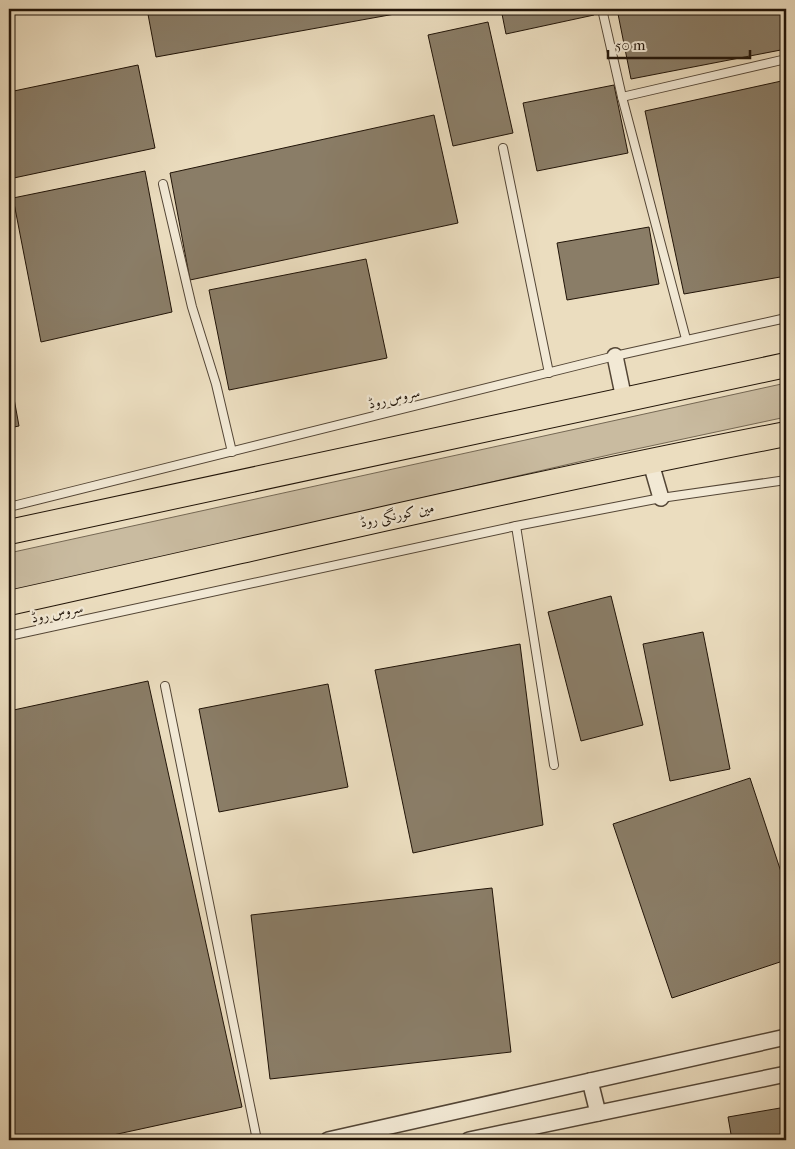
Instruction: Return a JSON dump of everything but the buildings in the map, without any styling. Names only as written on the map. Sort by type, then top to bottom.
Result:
[{"type":"main road","points":[[9,532],[786,365]]},
{"type":"main road","name":"مین کورنگی روڈ","points":[[9,603],[365,522],[650,460],[786,434]]},
{"type":"street","points":[[615,356],[624,399]]},
{"type":"street","points":[[650,460],[661,498]]},
{"type":"street","points":[[328,1140],[786,1037]]},
{"type":"street","points":[[469,1140],[786,1074]]},
{"type":"street","points":[[590,1081],[598,1113]]},
{"type":"lane","points":[[602,9],[622,97],[686,339]]},
{"type":"lane","points":[[622,97],[786,59]]},
{"type":"lane","points":[[503,148],[549,373]]},
{"type":"lane","points":[[163,184],[192,307],[216,384],[232,452]]},
{"type":"lane","name":"سروس روڈ","points":[[9,507],[615,356],[786,318]]},
{"type":"lane","name":"سروس روڈ","points":[[9,636],[516,526],[661,498],[786,480]]},
{"type":"lane","points":[[516,526],[554,765]]},
{"type":"lane","points":[[165,686],[257,1140]]},
{"type":"shaded area","points":[[786,383],[786,417],[613,454],[9,593],[9,553]]}]
